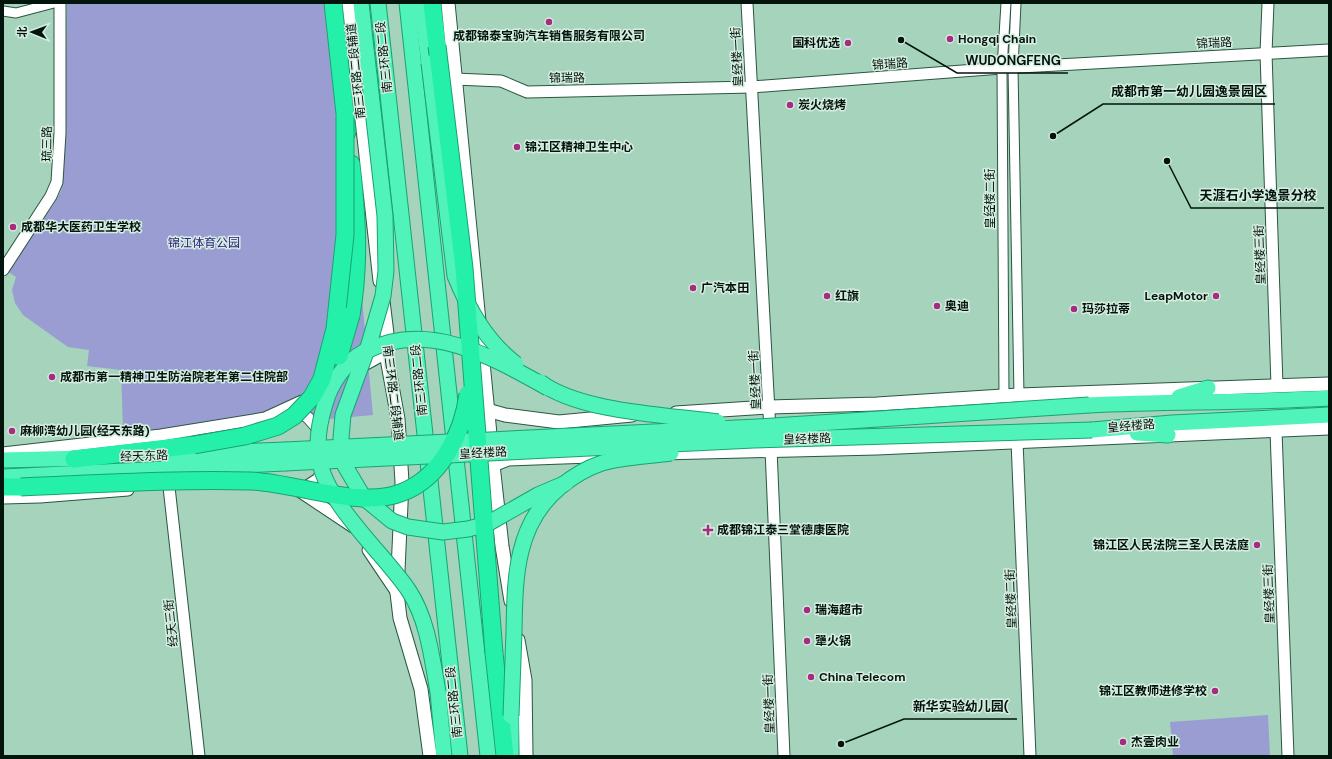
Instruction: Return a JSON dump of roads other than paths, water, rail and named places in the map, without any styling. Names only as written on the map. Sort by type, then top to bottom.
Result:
[{"type":"highway","points":[[333,3],[356,208],[358,264],[351,316],[322,414],[318,446],[322,470],[337,504],[371,542],[409,592],[422,620],[432,654],[438,692],[444,756]]},
{"type":"highway","points":[[361,3],[384,216],[386,271],[383,296],[369,344],[343,415],[340,438],[344,466],[364,498],[392,522],[408,528],[443,532],[468,529],[487,524],[538,495],[566,482],[581,472],[602,463],[755,434]]},
{"type":"highway","name":"南三环路二段","points":[[378,3],[460,756]]},
{"type":"highway","points":[[407,3],[488,756]]},
{"type":"highway","points":[[421,3],[447,223],[455,276],[468,306],[486,334],[507,357],[548,388]]},
{"type":"highway","points":[[432,3],[464,268],[471,364],[505,713],[511,756]]},
{"type":"highway","points":[[74,459],[194,445],[245,436],[278,426],[294,416],[312,397],[322,379],[335,329],[345,234],[345,117]]},
{"type":"highway","points":[[329,391],[341,372],[356,356],[380,344],[428,339],[456,344],[498,360],[548,388],[570,398],[606,407],[755,434]]},
{"type":"highway","points":[[3,487],[170,481],[252,481],[364,498],[401,493],[416,486],[428,476],[442,460],[453,442],[461,426],[467,402],[471,364]]},
{"type":"highway","points":[[1162,401],[1208,388]]},
{"type":"highway","name":"皇经楼路","points":[[755,434],[1089,405],[1162,401],[1281,401],[1329,398]]},
{"type":"highway","name":"皇经楼路","points":[[285,456],[755,434],[1092,430],[1172,423],[1329,416]]},
{"type":"highway","points":[[1092,430],[1168,435]]},
{"type":"highway","name":"经天东路","points":[[3,460],[285,456]]},
{"type":"highway","name":"经天东路","points":[[3,477],[285,456]]},
{"type":"highway","points":[[505,756],[505,713],[517,562],[522,542],[536,514],[546,501],[566,482]]},
{"type":"main road","name":"南三环路二段辅道","points":[[349,3],[387,334],[386,353],[398,418],[402,482],[398,593],[400,618],[422,689],[430,756]]},
{"type":"main road","points":[[448,3],[487,410],[502,546],[524,680],[526,756]]},
{"type":"main road","points":[[487,410],[505,415],[559,422],[607,417],[769,407],[877,404],[1019,394],[1329,384]]},
{"type":"main road","points":[[877,404],[857,411],[849,420],[848,432],[859,443],[877,448]]},
{"type":"main road","points":[[493,465],[508,459],[771,449],[877,448],[1329,428]]},
{"type":"street","points":[[3,11],[16,13],[54,3]]},
{"type":"street","name":"琉三路","points":[[3,270],[51,196],[57,182],[60,133],[60,3]]},
{"type":"street","name":"皇经楼一街","points":[[747,3],[769,407],[784,756]]},
{"type":"street","name":"皇经楼二街","points":[[1006,3],[1019,394]]},
{"type":"street","name":"皇经楼二街","points":[[1004,396],[1008,68],[1016,3]]},
{"type":"street","name":"皇经楼三街","points":[[1268,3],[1266,53],[1277,386]]},
{"type":"street","name":"锦瑞路","points":[[455,79],[501,81],[527,92],[752,87],[1008,68],[1329,50]]},
{"type":"street","points":[[3,453],[161,435],[265,418],[292,407],[386,353]]},
{"type":"street","points":[[292,407],[306,415],[315,424],[324,440],[326,464],[318,479],[298,491]]},
{"type":"street","name":"皇经楼三街","points":[[1276,431],[1288,756]]},
{"type":"street","name":"皇经楼二街","points":[[1018,441],[1030,756]]},
{"type":"street","points":[[3,498],[40,497],[272,480],[298,491],[352,525],[398,593]]},
{"type":"street","name":"经天三街","points":[[169,488],[199,756]]},
{"type":"place","name":"成都锦泰宝驹汽车销售服务有限公司","points":[[549,22]]},
{"type":"place","name":"Hongqi Chain","points":[[950,39]]},
{"type":"place","name":"WUDONGFENG","points":[[901,40]]},
{"type":"place","name":"国科优选","points":[[848,43]]},
{"type":"place","name":"炭火烧烤","points":[[790,105]]},
{"type":"place","name":"成都市第一幼儿园逸景园区","points":[[1053,136]]},
{"type":"place","name":"锦江区精神卫生中心","points":[[517,147]]},
{"type":"place","name":"天涯石小学逸景分校","points":[[1167,161]]},
{"type":"place","name":"成都华大医药卫生学校","points":[[13,227]]},
{"type":"place","name":"广汽本田","points":[[693,288]]},
{"type":"place","name":"红旗","points":[[827,296]]},
{"type":"place","name":"LeapMotor","points":[[1216,296]]},
{"type":"place","name":"奥迪","points":[[937,306]]},
{"type":"place","name":"玛莎拉蒂","points":[[1074,309]]},
{"type":"place","name":"成都市第一精神卫生防治院老年第二住院部","points":[[52,377]]},
{"type":"place","name":"麻柳湾幼儿园(经天东路)","points":[[12,431]]},
{"type":"place","name":"成都锦江泰三堂德康医院","points":[[708,530]]},
{"type":"place","name":"锦江区人民法院三圣人民法庭","points":[[1257,545]]},
{"type":"place","name":"瑞海超市","points":[[807,610]]},
{"type":"place","name":"犟火锅","points":[[807,641]]},
{"type":"place","name":"China Telecom","points":[[811,677]]},
{"type":"place","name":"锦江区教师进修学校","points":[[1215,691]]},
{"type":"place","name":"杰壹肉业","points":[[1123,742]]},
{"type":"place","name":"新华实验幼儿园(","points":[[841,744]]},
{"type":"park label","name":"锦江体育公园","points":[[204,243]]}]
